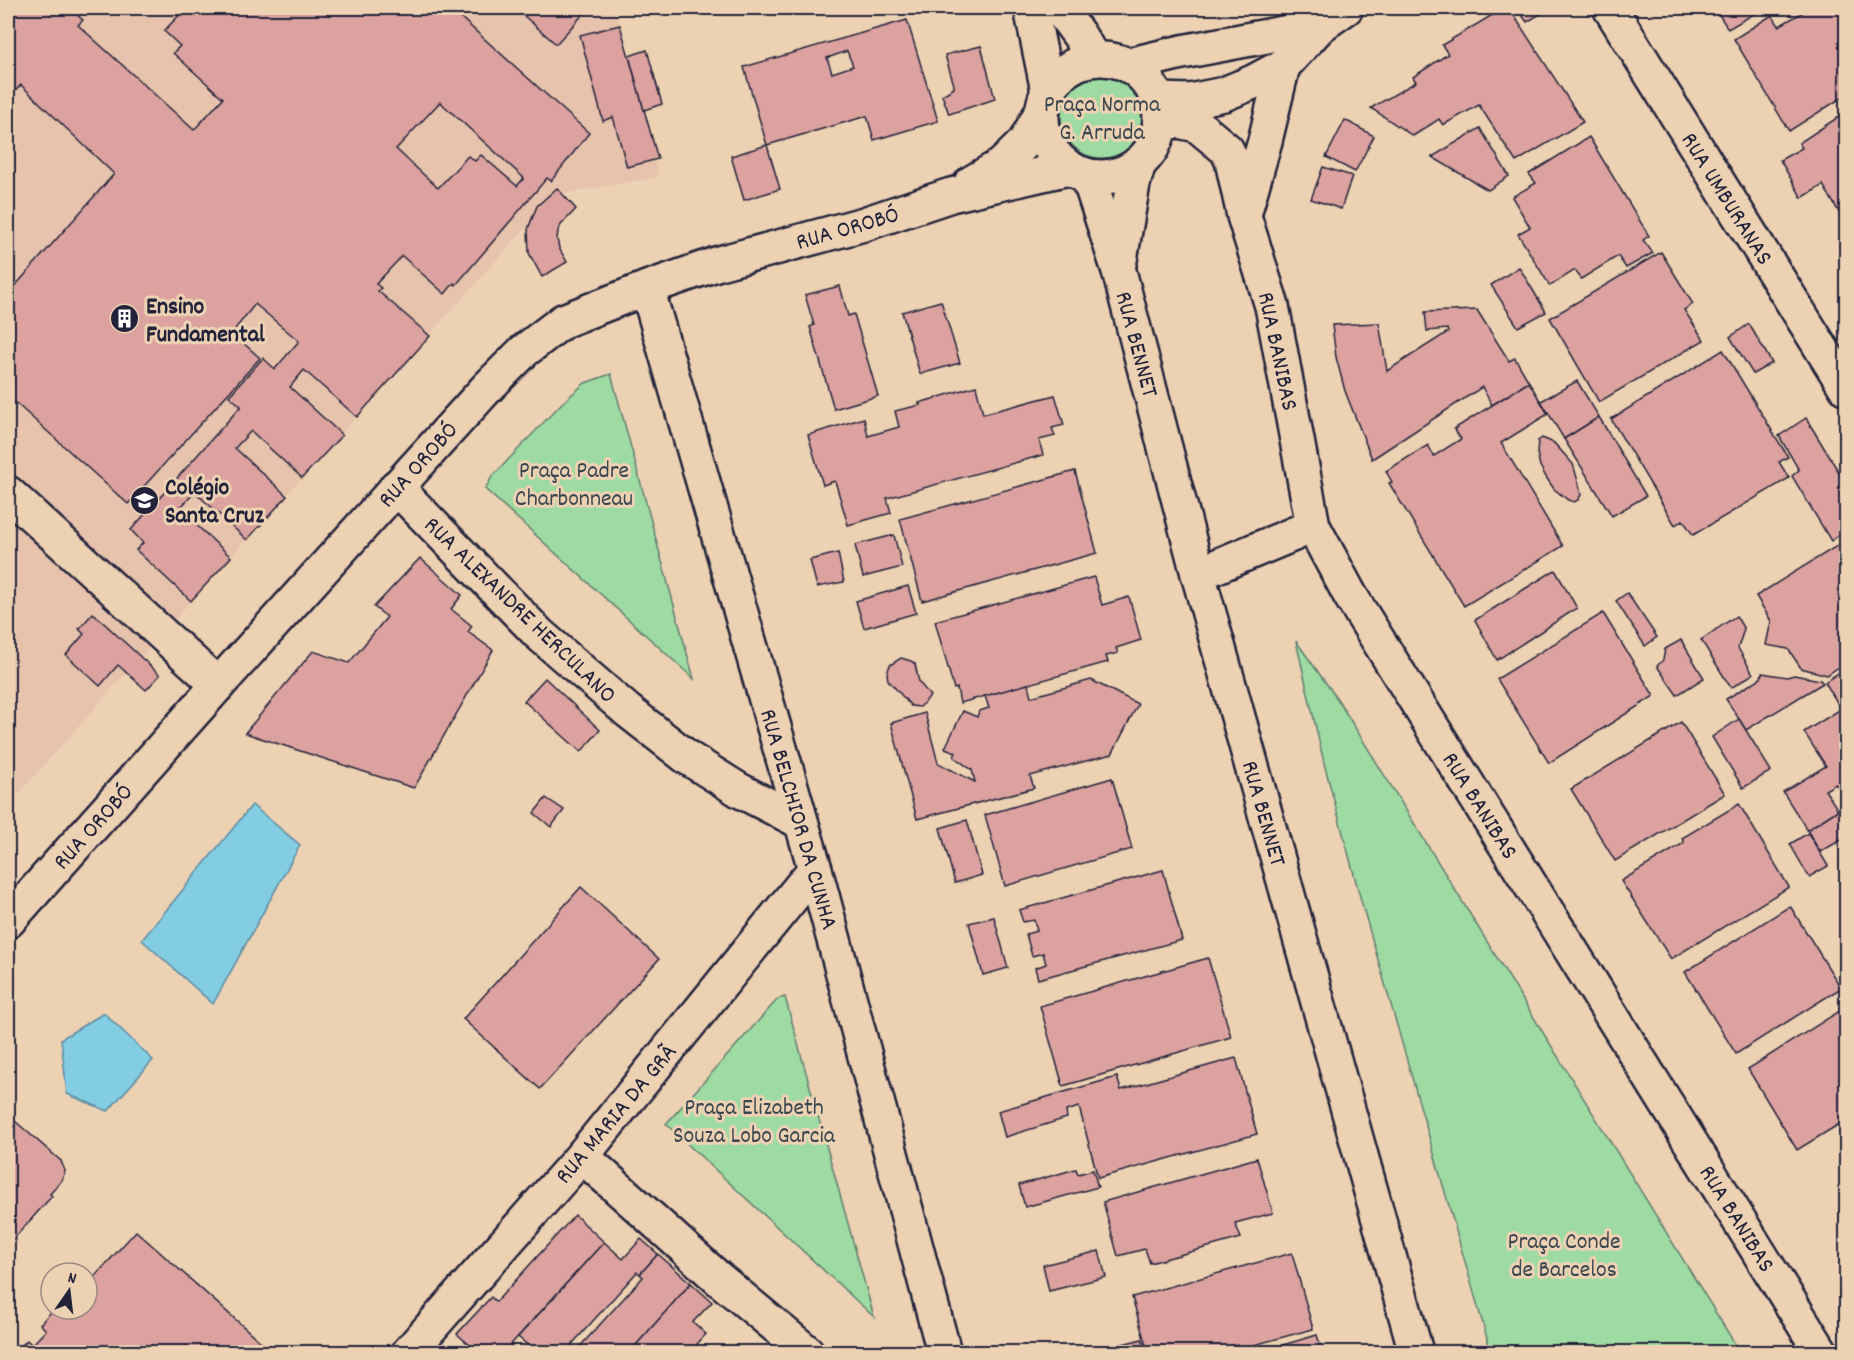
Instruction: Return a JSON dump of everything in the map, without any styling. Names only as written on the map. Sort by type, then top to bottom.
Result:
[{"type":"street","points":[[1031,8],[1045,102],[1043,134],[1053,153],[1076,171],[1104,177],[1123,173],[1140,163],[1154,145],[1159,111],[1151,85],[1128,65],[1111,60],[1094,59],[1075,65],[1059,75],[1045,102]]},
{"type":"street","points":[[1059,8],[1080,35],[1094,59]]},
{"type":"street","name":"RUA UMBURANAS","points":[[1610,8],[1846,388]]},
{"type":"street","points":[[1128,65],[1333,17]]},
{"type":"street","points":[[1159,111],[1190,101],[1224,94],[1283,66],[1333,17]]},
{"type":"street","points":[[1244,216],[1283,66]]},
{"type":"street","name":"RUA OROBÓ","points":[[951,195],[1004,164],[1025,142],[1045,102]]},
{"type":"street","name":"RUA BANIBAS","points":[[1159,111],[1178,121],[1197,125],[1227,150],[1232,161],[1244,216],[1272,306],[1313,526],[1350,595],[1821,1353]]},
{"type":"street","name":"RUA BENNET","points":[[1119,271],[1126,216],[1140,163]]},
{"type":"street","name":"RUA OROBÓ","points":[[8,921],[486,389],[524,351],[563,321],[719,262],[864,224],[951,195],[1076,171]]},
{"type":"street","name":"RUA BENNET","points":[[1076,171],[1092,188],[1119,271],[1198,574],[1416,1353]]},
{"type":"street","name":"RUA BELCHIOR DA CUNHA","points":[[647,288],[815,869],[944,1353]]},
{"type":"street","name":"RUA ALEXANDRE HERCULANO","points":[[396,487],[539,634],[628,711],[688,758],[739,790],[801,822]]},
{"type":"street","points":[[8,494],[218,685]]},
{"type":"street","points":[[1198,574],[1313,526]]},
{"type":"street","name":"RUA MARIA DA GRÃ","points":[[409,1353],[582,1156],[815,869]]},
{"type":"street","points":[[582,1156],[718,1280],[807,1353]]},
{"type":"shaded area","name":"Colégio Santa Cruz","points":[[8,8],[615,8],[658,177],[555,195],[8,805]]},
{"type":"green space","name":"Praça Norma G. Arruda","points":[[1094,76],[1110,76],[1125,83],[1136,94],[1143,109],[1140,133],[1131,146],[1110,158],[1094,158],[1079,151],[1068,140],[1061,125],[1061,109],[1068,94],[1079,83]]},
{"type":"green space","name":"Praça Padre Charbonneau","points":[[611,374],[694,679],[485,489],[492,477],[561,404],[585,383]]},
{"type":"green space","name":"Praça Conde de Barcelos","points":[[1296,641],[1338,700],[1740,1352],[1491,1352],[1362,904],[1325,767]]},
{"type":"green space","name":"Praça Elizabeth Souza Lobo Garcia","points":[[785,997],[874,1317],[666,1124],[778,999]]},
{"type":"water","points":[[252,805],[300,845],[213,1004],[142,940]]},
{"type":"water","points":[[104,1013],[153,1060],[108,1111],[67,1094],[61,1039]]},
{"type":"building","name":"Colégio Santa Cruz","points":[[8,8],[69,8],[83,20],[78,25],[194,130],[223,98],[173,53],[180,46],[164,31],[186,8],[450,8],[589,133],[551,181],[547,178],[456,285],[454,283],[445,294],[402,256],[376,284],[381,288],[378,291],[430,336],[357,417],[304,370],[290,387],[342,435],[302,478],[251,431],[235,448],[287,496],[247,540],[195,492],[179,509],[231,557],[191,601],[136,550],[143,543],[131,530],[241,406],[229,396],[263,358],[275,369],[299,341],[255,304],[232,333],[260,358],[128,504],[8,396],[8,294],[114,174],[21,85],[14,92],[8,85]],"holes":[[[440,102],[524,178],[517,186],[481,155],[475,161],[468,156],[438,188],[396,149]]]},
{"type":"building","points":[[515,8],[589,8],[556,44]]},
{"type":"building","points":[[1504,8],[1509,8],[1583,122],[1516,162],[1479,105],[1443,125],[1439,119],[1413,136],[1371,108],[1416,82],[1413,77],[1448,54],[1442,45]]},
{"type":"building","points":[[1517,8],[1546,8],[1547,10],[1527,22]]},
{"type":"building","points":[[1715,8],[1764,8],[1728,29]]},
{"type":"building","points":[[1810,8],[1846,8],[1846,95],[1789,131],[1734,39],[1772,15],[1779,26]]},
{"type":"building","points":[[907,20],[938,121],[874,140],[867,116],[767,145],[744,67]],"holes":[[[847,51],[853,66],[832,73],[827,58]]]},
{"type":"building","points":[[620,25],[658,159],[627,167],[613,117],[603,121],[580,35]]},
{"type":"building","points":[[981,46],[995,99],[949,114],[942,95],[954,88],[954,85],[945,55]]},
{"type":"building","points":[[647,50],[662,104],[644,110],[629,56]]},
{"type":"building","points":[[1846,112],[1846,224],[1823,185],[1802,198],[1780,160],[1802,148],[1799,143]]},
{"type":"building","points":[[1345,120],[1374,136],[1355,172],[1326,157]]},
{"type":"building","points":[[1480,128],[1509,176],[1488,190],[1432,157]]},
{"type":"building","points":[[1589,137],[1649,236],[1643,240],[1653,253],[1626,268],[1618,256],[1581,279],[1575,270],[1550,286],[1518,234],[1530,227],[1512,197],[1536,183],[1529,174]]},
{"type":"building","points":[[767,145],[780,189],[744,200],[731,156]]},
{"type":"building","points":[[1323,167],[1352,176],[1341,209],[1311,199]]},
{"type":"building","points":[[557,188],[576,209],[558,231],[559,248],[567,262],[542,277],[529,253],[528,229],[537,206]]},
{"type":"building","points":[[1661,252],[1693,304],[1684,310],[1704,340],[1599,402],[1550,318]]},
{"type":"building","points":[[1519,267],[1546,312],[1518,327],[1491,285]]},
{"type":"building","points":[[840,286],[848,316],[854,314],[878,396],[834,409],[810,327],[814,325],[805,295]]},
{"type":"building","points":[[941,301],[960,363],[920,374],[902,312]]},
{"type":"building","points":[[1477,310],[1509,361],[1515,358],[1529,382],[1492,405],[1482,387],[1372,459],[1345,391],[1336,357],[1332,325],[1379,323],[1387,371],[1448,332],[1447,329],[1427,331],[1425,312]]},
{"type":"building","points":[[1749,324],[1772,363],[1753,374],[1730,337]]},
{"type":"building","points":[[1723,350],[1788,457],[1779,462],[1789,478],[1693,535],[1683,520],[1675,525],[1611,419]]},
{"type":"building","points":[[1577,381],[1599,417],[1564,439],[1541,401]]},
{"type":"building","points":[[1529,382],[1548,414],[1501,443],[1563,546],[1464,606],[1389,483],[1392,482],[1386,471],[1428,445],[1434,456],[1461,439],[1454,429]]},
{"type":"building","points":[[976,386],[983,414],[1055,395],[1064,425],[1052,428],[1055,436],[1039,440],[1043,455],[887,498],[891,513],[848,525],[835,481],[823,485],[808,435],[864,418],[868,436],[899,427],[895,411]]},
{"type":"building","points":[[1599,417],[1646,496],[1612,516],[1564,439]]},
{"type":"building","points":[[1806,418],[1846,484],[1846,535],[1842,538],[1839,535],[1831,541],[1792,476],[1799,470],[1779,436]]},
{"type":"building","points":[[1542,438],[1554,443],[1573,464],[1581,495],[1578,500],[1574,502],[1568,500],[1554,489],[1546,477],[1537,453],[1538,441]]},
{"type":"building","points":[[1075,471],[1097,553],[922,601],[900,519]]},
{"type":"building","points":[[894,535],[902,567],[863,577],[855,545]]},
{"type":"building","points":[[1840,544],[1846,555],[1846,662],[1827,675],[1801,668],[1788,649],[1766,645],[1771,621],[1756,596]]},
{"type":"building","points":[[838,553],[844,582],[817,587],[810,560]]},
{"type":"building","points":[[420,558],[462,595],[451,609],[472,626],[468,632],[493,650],[414,788],[245,733],[313,651],[349,663],[387,617],[374,607]]},
{"type":"building","points":[[1555,570],[1577,608],[1497,660],[1475,620]]},
{"type":"building","points":[[1094,577],[1102,605],[1129,597],[1141,640],[1116,648],[1118,653],[1106,656],[1108,662],[960,703],[935,621]]},
{"type":"building","points":[[908,586],[916,613],[864,628],[856,601]]},
{"type":"building","points":[[1627,593],[1657,637],[1645,646],[1616,601]]},
{"type":"building","points":[[93,613],[160,675],[146,690],[118,665],[100,686],[66,655],[84,634],[79,629]]},
{"type":"building","points":[[1603,613],[1654,696],[1549,763],[1497,679]]},
{"type":"building","points":[[1736,616],[1744,629],[1738,648],[1753,674],[1731,688],[1701,640]]},
{"type":"building","points":[[1681,640],[1704,678],[1677,695],[1657,666],[1663,660],[1665,649]]},
{"type":"building","points":[[901,658],[915,664],[919,682],[930,696],[920,707],[911,706],[888,680],[887,673],[890,665]]},
{"type":"building","points":[[1846,668],[1846,795],[1836,784],[1825,790],[1838,810],[1807,830],[1783,792],[1826,766],[1804,732],[1841,709],[1825,682]]},
{"type":"building","points":[[1762,673],[1787,677],[1794,675],[1820,680],[1823,683],[1746,730],[1726,699],[1761,678]]},
{"type":"building","points":[[545,678],[600,730],[581,752],[524,701]]},
{"type":"building","points":[[1091,680],[1138,704],[1112,754],[1030,776],[1034,788],[917,819],[891,723],[925,713],[938,763],[975,782],[972,770],[954,757],[956,752],[945,748],[963,711],[977,717],[979,711],[989,708],[985,696],[1028,684],[1031,697]]},
{"type":"building","points":[[1739,719],[1771,771],[1743,788],[1712,737]]},
{"type":"building","points":[[1681,722],[1725,794],[1615,861],[1571,789]]},
{"type":"building","points":[[1112,778],[1132,849],[1005,886],[985,815]]},
{"type":"building","points":[[546,798],[564,810],[551,827],[534,813]]},
{"type":"building","points":[[1739,804],[1789,887],[1671,959],[1621,881],[1684,843],[1682,838]]},
{"type":"building","points":[[1838,810],[1845,825],[1843,839],[1820,852],[1807,830]]},
{"type":"building","points":[[967,820],[982,875],[955,883],[940,828]]},
{"type":"building","points":[[1808,833],[1828,866],[1809,877],[1790,844]]},
{"type":"building","points":[[1163,870],[1182,940],[1038,979],[1035,968],[1046,964],[1043,953],[1032,956],[1026,934],[1037,931],[1034,920],[1023,922],[1019,910]]},
{"type":"building","points":[[581,887],[659,959],[540,1089],[463,1019]]},
{"type":"building","points":[[1790,906],[1841,988],[1736,1054],[1685,972]]},
{"type":"building","points":[[994,917],[1008,968],[983,975],[969,923]]},
{"type":"building","points":[[1846,923],[1846,947],[1843,934]]},
{"type":"building","points":[[1846,955],[1846,976],[1843,965]]},
{"type":"building","points":[[1208,958],[1231,1037],[1063,1086],[1040,1006]]},
{"type":"building","points":[[1846,1007],[1846,1120],[1797,1150],[1748,1069]]},
{"type":"building","points":[[1236,1058],[1257,1134],[1098,1178],[1079,1107],[1066,1111],[1067,1118],[1005,1137],[998,1111],[1117,1077],[1121,1090]]},
{"type":"building","points":[[8,1115],[61,1161],[65,1171],[62,1180],[50,1194],[52,1196],[8,1245]]},
{"type":"building","points":[[1257,1158],[1273,1213],[1235,1223],[1241,1238],[1150,1263],[1145,1249],[1118,1256],[1103,1202]]},
{"type":"building","points":[[1076,1169],[1078,1174],[1093,1170],[1098,1187],[1025,1207],[1019,1185]]},
{"type":"building","points":[[575,1215],[604,1242],[504,1352],[478,1352],[457,1334],[491,1297],[496,1302]]},
{"type":"building","points":[[136,1231],[272,1352],[15,1352],[27,1340],[32,1345],[46,1330],[40,1324],[43,1321],[99,1321],[99,1272]]},
{"type":"building","points":[[641,1239],[658,1254],[640,1274],[637,1272],[565,1352],[536,1352],[518,1337],[604,1242],[623,1259]]},
{"type":"building","points":[[1099,1251],[1106,1277],[1049,1291],[1043,1265]]},
{"type":"building","points":[[1292,1253],[1313,1329],[1228,1352],[1157,1352],[1156,1347],[1147,1349],[1132,1297]]},
{"type":"building","points":[[658,1254],[691,1283],[630,1352],[575,1352],[643,1277],[640,1274]]},
{"type":"building","points":[[691,1283],[712,1302],[693,1322],[706,1334],[690,1352],[630,1352]]},
{"type":"building","points":[[1317,1335],[1322,1352],[1278,1352],[1276,1347]]},
{"type":"building","points":[[1142,1339],[1146,1352],[1092,1352]]},
{"type":"place","name":"Ensino Fundamental","points":[[125,319]]},
{"type":"place","name":"Colégio Santa Cruz","points":[[144,500]]}]
